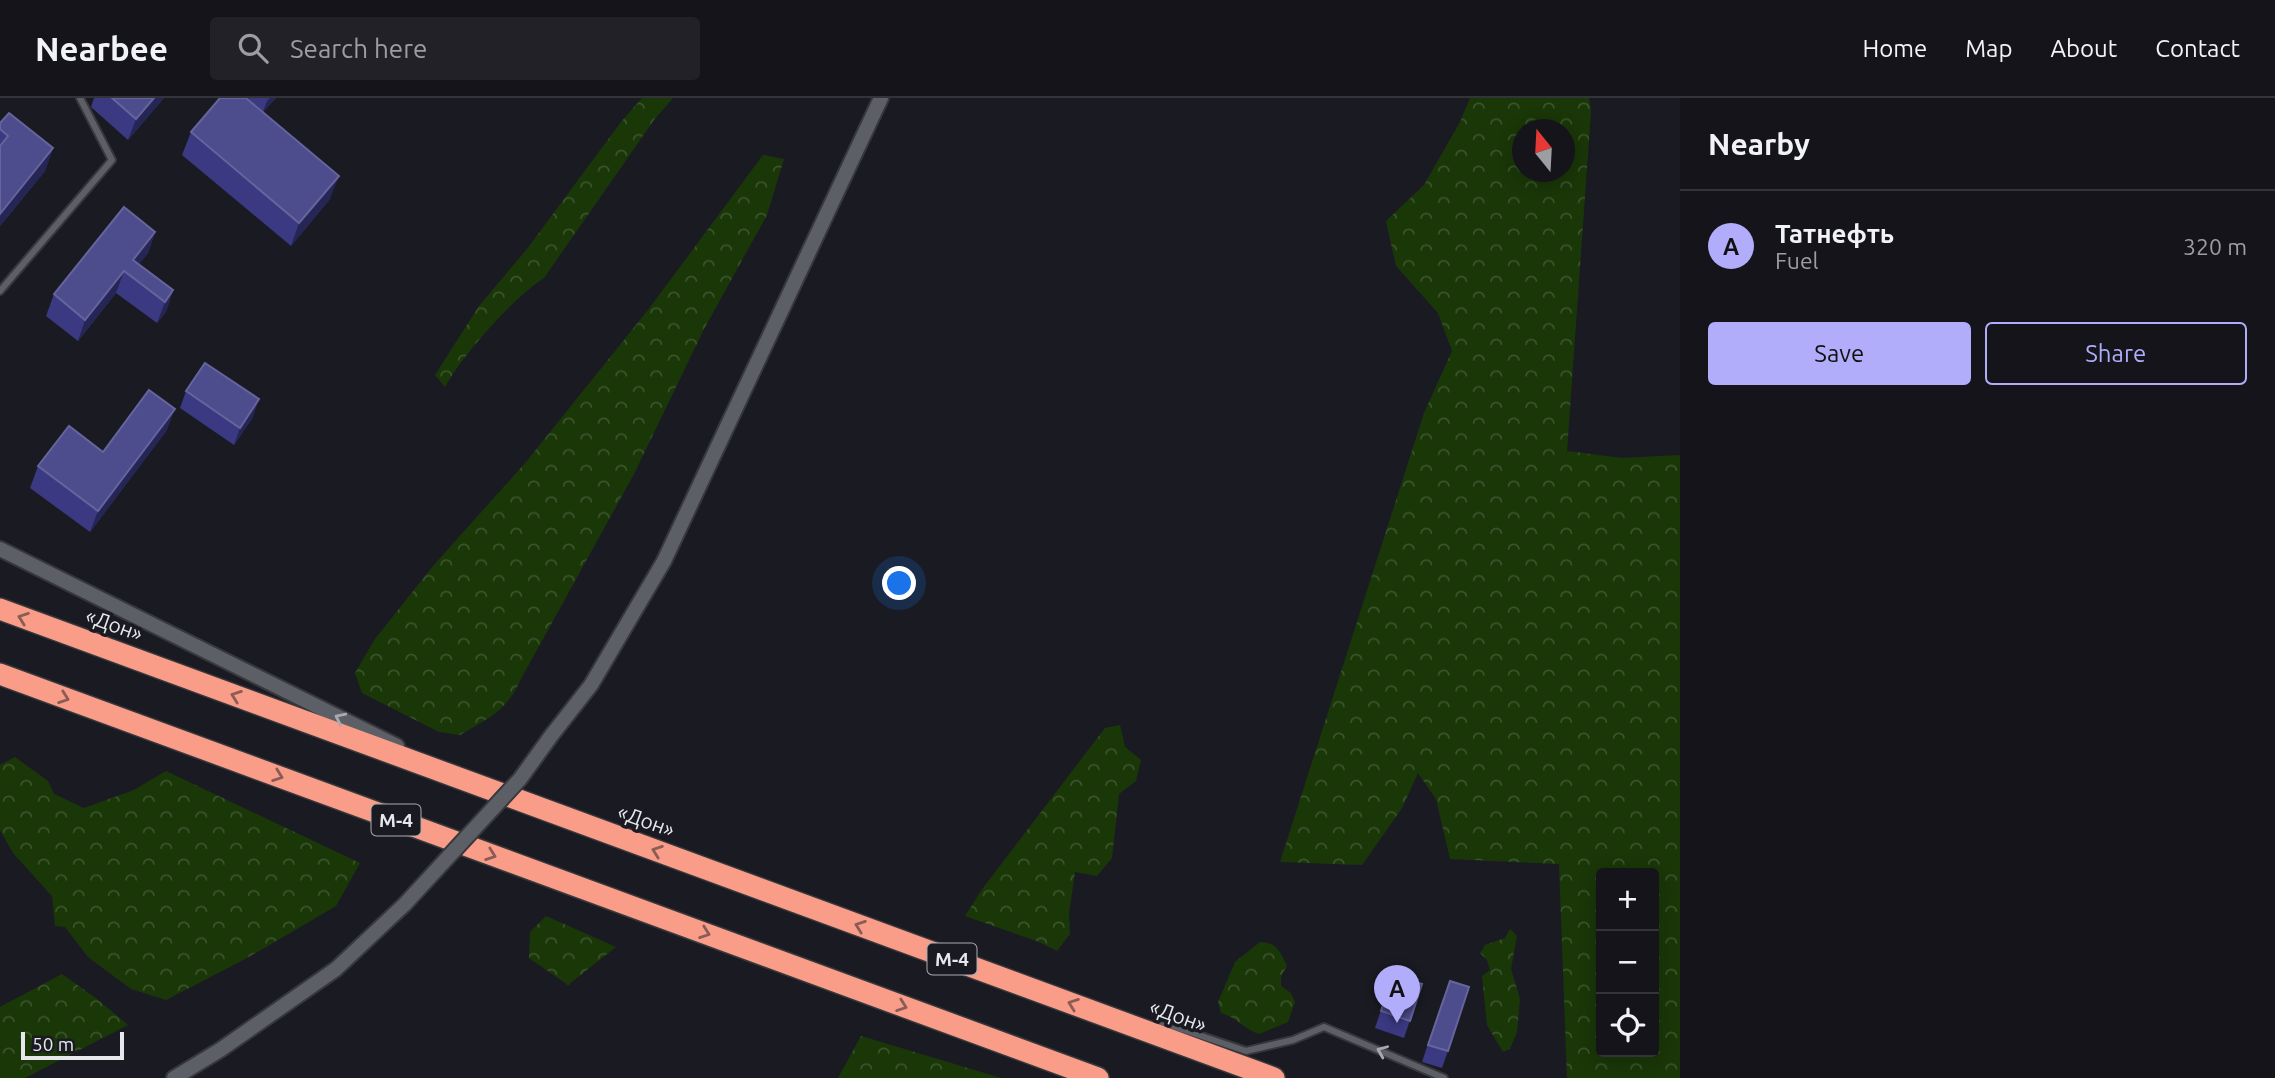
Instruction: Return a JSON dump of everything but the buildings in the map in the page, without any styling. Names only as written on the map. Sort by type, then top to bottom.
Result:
[{"type":"highway","name":"«Дон»","points":[[0,609],[1274,1078]]},
{"type":"highway","name":"М-4","points":[[0,674],[1098,1078]]},
{"type":"street","points":[[174,1078],[220,1050],[336,969],[405,904],[520,779],[591,685],[664,561],[881,98]]},
{"type":"street","points":[[0,549],[467,781]]},
{"type":"lane","points":[[0,291],[112,160],[80,98]]},
{"type":"lane","points":[[1138,1028],[1169,1025],[1246,1051],[1293,1040],[1324,1027],[1444,1078]]},
{"type":"lane","points":[[1042,1057],[1059,1072],[1076,1078]]},
{"type":"green space","points":[[642,98],[673,98],[654,120],[544,278],[518,299],[490,328],[445,387],[435,375],[479,306],[527,249],[621,122]]},
{"type":"green space","points":[[1470,98],[1589,98],[1591,111],[1567,451],[1622,458],[1680,455],[1680,1078],[1567,1078],[1559,864],[1450,859],[1436,799],[1418,773],[1402,808],[1362,865],[1280,862],[1424,413],[1452,351],[1438,313],[1396,266],[1386,221],[1424,185],[1460,122]]},
{"type":"green space","points":[[763,155],[784,159],[767,215],[704,329],[634,474],[510,698],[497,712],[460,735],[439,732],[362,693],[355,673],[375,639],[433,566],[526,462],[648,310]]},
{"type":"green space","points":[[1120,725],[1125,747],[1141,760],[1136,781],[1119,794],[1112,858],[1097,876],[1075,872],[1069,913],[1070,934],[1057,951],[965,916],[983,888],[1105,728]]},
{"type":"green space","points":[[15,757],[48,781],[54,794],[84,808],[134,790],[166,771],[360,863],[336,906],[247,958],[166,1000],[131,989],[88,957],[65,927],[55,926],[52,896],[13,853],[0,830],[0,765]]},
{"type":"green space","points":[[546,916],[616,947],[568,985],[529,958],[530,932]]},
{"type":"green space","points":[[1510,929],[1517,936],[1511,969],[1520,999],[1517,1032],[1510,1049],[1503,1052],[1487,1025],[1482,976],[1490,970],[1487,960],[1480,953],[1485,945],[1505,938]]},
{"type":"green space","points":[[1260,942],[1274,946],[1280,952],[1287,966],[1281,976],[1281,986],[1291,993],[1295,1002],[1288,1022],[1259,1034],[1221,1013],[1218,1002],[1235,962]]},
{"type":"green space","points":[[62,974],[128,1025],[25,1078],[0,1078],[0,1007]]},
{"type":"green space","points":[[861,1036],[1001,1078],[838,1078]]},
{"type":"place","name":"Татнефть","points":[[1397,1023]]}]
